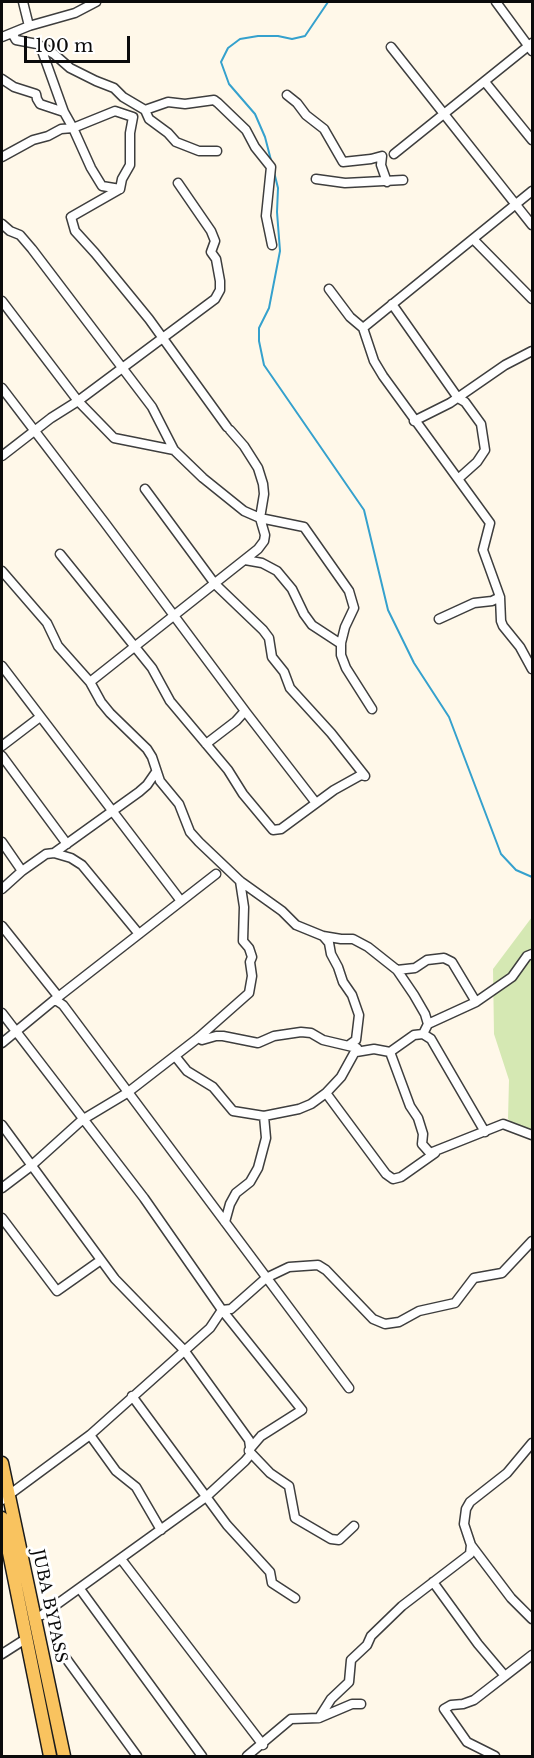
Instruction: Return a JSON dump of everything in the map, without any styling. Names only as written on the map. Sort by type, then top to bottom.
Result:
[{"type":"main road","name":"JUBA BYPASS","points":[[2,1463],[64,1756]]},
{"type":"main road","name":"JUBA BYPASS","points":[[2,1518],[50,1756]]},
{"type":"street","points":[[23,2],[28,26]]},
{"type":"street","points":[[2,37],[28,26],[75,13],[96,2]]},
{"type":"street","points":[[394,154],[531,47],[496,2]]},
{"type":"street","points":[[12,33],[15,40],[37,44],[54,54],[70,68],[114,88],[123,97],[145,110],[149,119]]},
{"type":"street","points":[[391,47],[532,225]]},
{"type":"street","points":[[41,48],[64,112],[91,168],[102,186],[120,189]]},
{"type":"street","points":[[2,79],[14,87],[36,94],[40,104],[64,112]]},
{"type":"street","points":[[484,82],[532,140]]},
{"type":"street","points":[[287,95],[306,115],[324,129],[343,162],[382,156],[381,165],[387,182]]},
{"type":"street","points":[[145,110],[168,102],[185,104],[213,100],[246,130],[255,147],[271,167],[266,216],[272,245]]},
{"type":"street","points":[[2,157],[33,140],[61,129],[73,128],[115,111],[149,119],[176,142],[199,151],[217,151]]},
{"type":"street","points":[[133,117],[130,133],[130,165],[122,179],[120,189],[71,217],[75,231],[162,338],[244,446],[258,468],[264,494],[260,518],[265,535],[262,545],[268,566]]},
{"type":"street","points":[[316,180],[345,183],[403,180]]},
{"type":"street","points":[[2,456],[215,299],[220,290],[220,281],[216,259],[211,252],[215,241],[211,231],[178,183]]},
{"type":"street","points":[[363,328],[532,191]]},
{"type":"street","points":[[2,224],[10,231],[20,235],[32,249],[152,407],[174,450],[234,504],[260,518],[304,527],[349,591],[354,608],[345,627],[341,655],[346,668],[372,709]]},
{"type":"street","points":[[2,237],[10,231]]},
{"type":"street","points":[[473,239],[532,299]]},
{"type":"street","points":[[329,289],[350,317],[363,328],[378,368],[490,524],[483,550],[500,597],[502,626],[520,647],[532,669]]},
{"type":"street","points":[[2,301],[78,401],[114,438],[174,450]]},
{"type":"street","points":[[392,304],[458,398],[465,402],[481,424],[485,450],[477,462],[458,479]]},
{"type":"street","points":[[414,421],[458,398],[505,365],[532,351]]},
{"type":"street","points":[[2,388],[316,803]]},
{"type":"street","points":[[60,554],[152,668],[170,701],[228,770],[243,794],[273,830],[281,829],[354,779],[365,776],[290,687],[281,667],[272,657],[268,638],[263,630],[215,584],[145,489]]},
{"type":"street","points":[[90,682],[262,545]]},
{"type":"street","points":[[245,560],[268,566],[277,571],[292,589],[312,625],[341,644]]},
{"type":"street","points":[[2,572],[47,623],[58,646],[90,682],[101,702],[147,749],[160,781],[179,804],[190,832],[240,881],[282,911],[296,925],[323,936],[353,939],[368,947],[398,970],[420,1004],[428,1024]]},
{"type":"street","points":[[439,619],[474,603],[492,601],[500,597]]},
{"type":"street","points":[[2,666],[181,902]]},
{"type":"street","points":[[206,744],[236,722],[245,711]]},
{"type":"street","points":[[2,746],[40,717]]},
{"type":"street","points":[[2,756],[67,844]]},
{"type":"street","points":[[54,853],[147,785],[156,772]]},
{"type":"street","points":[[2,842],[22,871]]},
{"type":"street","points":[[2,889],[46,854],[54,853],[71,858],[82,865],[139,934]]},
{"type":"street","points":[[2,1043],[55,998],[216,874]]},
{"type":"street","points":[[2,1188],[31,1166],[82,1120],[127,1093],[198,1038],[249,993],[252,957],[243,941],[244,907],[240,881]]},
{"type":"street","points":[[2,926],[349,1388]]},
{"type":"street","points":[[175,1056],[187,1071],[213,1087],[233,1111],[264,1116],[299,1109],[326,1094],[341,1077],[353,1049],[359,1015],[352,994],[343,982],[331,954],[329,943],[323,936]]},
{"type":"street","points":[[423,1034],[428,1024],[476,1002],[512,977],[527,956],[532,954]]},
{"type":"street","points":[[398,970],[415,968],[427,960],[444,958],[452,962],[476,1002]]},
{"type":"street","points":[[2,1013],[144,1198],[222,1310],[302,1410],[261,1436],[248,1450],[245,1461]]},
{"type":"street","points":[[198,1038],[202,1040],[216,1036],[258,1043],[274,1036],[301,1032],[353,1049],[390,1052],[414,1035],[423,1034],[431,1039],[486,1132]]},
{"type":"street","points":[[390,1052],[410,1106],[418,1118],[423,1134],[422,1144],[430,1153],[503,1124],[532,1135]]},
{"type":"street","points":[[326,1094],[386,1174],[393,1179],[401,1177],[437,1151]]},
{"type":"street","points":[[225,1222],[236,1192],[250,1182],[258,1168],[266,1138],[264,1116]]},
{"type":"street","points":[[2,1125],[100,1260],[115,1279],[184,1350],[249,1440],[250,1455],[206,1497],[42,1615]]},
{"type":"street","points":[[2,1218],[57,1291],[100,1260]]},
{"type":"street","points":[[2,1500],[90,1435],[210,1328],[222,1310],[231,1309],[266,1278],[289,1267],[318,1265],[326,1270],[373,1319],[385,1324],[399,1322],[419,1311],[454,1303],[474,1278],[502,1273],[532,1241]]},
{"type":"street","points":[[132,1396],[227,1525],[266,1566],[274,1586],[295,1598]]},
{"type":"street","points":[[90,1435],[116,1471],[136,1487],[161,1530]]},
{"type":"street","points":[[319,1718],[331,1699],[349,1682],[351,1660],[367,1645],[371,1636],[402,1606],[468,1556],[472,1550],[464,1524],[464,1516],[470,1502],[507,1473],[532,1443]]},
{"type":"street","points":[[248,1450],[270,1473],[289,1486],[295,1518],[331,1539],[339,1540],[354,1526]]},
{"type":"street","points":[[471,1545],[511,1598],[532,1619]]},
{"type":"street","points":[[121,1559],[263,1744]]},
{"type":"street","points":[[433,1582],[478,1644],[505,1676]]},
{"type":"street","points":[[80,1589],[202,1756]]},
{"type":"street","points":[[2,1654],[27,1638]]},
{"type":"street","points":[[495,1756],[467,1742],[444,1709],[451,1705],[474,1700],[532,1655]]},
{"type":"street","points":[[65,1657],[137,1756]]},
{"type":"street","points":[[247,1756],[291,1719],[319,1718],[352,1704],[361,1704]]},
{"type":"green space","points":[[532,917],[532,1141],[508,1119],[509,1080],[494,1034],[493,969]]},
{"type":"waterway","points":[[272,164],[265,137],[255,114],[229,84],[221,62],[228,48],[240,39],[258,36],[292,39],[305,36],[328,2]]},
{"type":"waterway","points":[[274,172],[278,188],[280,251],[269,308],[259,328],[264,365],[364,510],[388,610],[414,663],[449,717],[501,854],[516,870],[532,877]]}]
